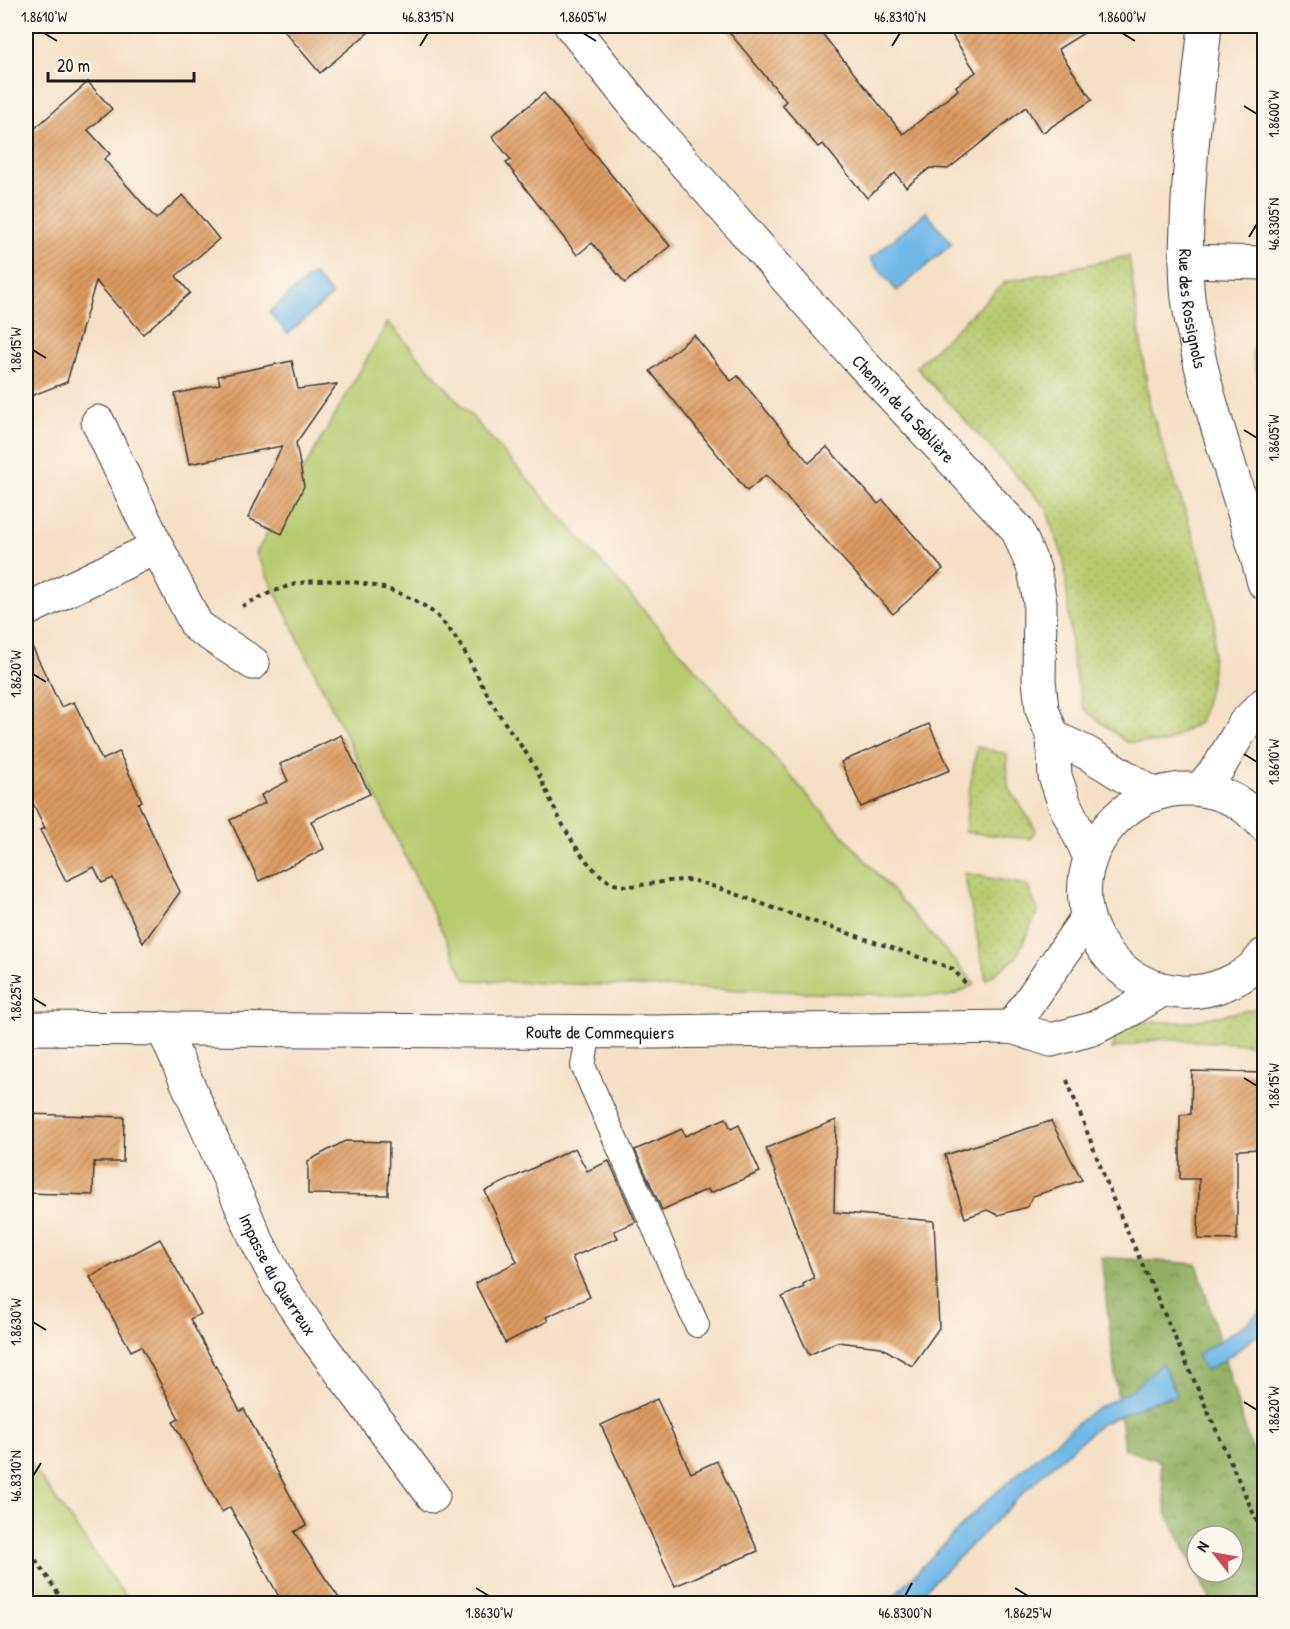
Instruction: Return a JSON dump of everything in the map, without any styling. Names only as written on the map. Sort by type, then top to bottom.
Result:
[{"type":"street","name":"Chemin de la Sablière","points":[[571,26],[650,124],[855,356],[1017,530],[1034,569],[1040,602],[1040,690],[1042,709],[1053,737],[1054,776],[1090,857]]},
{"type":"street","name":"Rue des Rossignols","points":[[1206,26],[1191,152],[1186,261],[1188,295],[1193,333],[1203,375],[1264,583]]},
{"type":"street","points":[[1186,261],[1264,263]]},
{"type":"street","points":[[98,422],[197,626],[253,663]]},
{"type":"street","points":[[26,610],[157,547]]},
{"type":"street","points":[[1200,789],[1219,767],[1245,723],[1264,704]]},
{"type":"street","points":[[1053,737],[1087,753],[1153,794]]},
{"type":"street","points":[[1264,825],[1248,809],[1225,796],[1200,789],[1176,789],[1153,794],[1126,808],[1104,830],[1090,857],[1084,887],[1088,918],[1098,942],[1115,964],[1137,980],[1162,990],[1189,992],[1252,981],[1264,955]]},
{"type":"street","points":[[1012,1028],[1088,918]]},
{"type":"street","points":[[1051,1040],[1092,1029],[1130,1010],[1162,990]]},
{"type":"street","name":"Route de Commequiers","points":[[26,1028],[589,1032],[1012,1028],[1051,1040]]},
{"type":"street","name":"Impasse du Querreux","points":[[163,1028],[256,1239],[280,1285],[315,1338],[433,1496]]},
{"type":"lane","points":[[589,1032],[583,1066],[697,1325]]},
{"type":"path","points":[[197,626],[276,590],[301,583],[331,581],[367,584],[420,603],[440,618],[458,641],[492,702],[537,771],[553,807],[582,854],[612,884],[630,886],[657,881],[691,880],[728,890],[790,914],[953,969],[968,987],[978,1005],[1012,1028]]},
{"type":"path","points":[[1051,1040],[1113,1199],[1264,1537]]},
{"type":"path","points":[[26,1545],[65,1604]]},
{"type":"green space","points":[[1129,256],[1150,407],[1200,556],[1215,620],[1211,682],[1200,722],[1165,743],[1126,742],[1084,709],[1073,665],[1064,560],[1046,508],[916,367],[1005,282]]},
{"type":"green space","points":[[1264,320],[1264,397],[1252,354]]},
{"type":"green space","points":[[388,322],[975,984],[947,997],[466,980],[256,553]]},
{"type":"green space","points":[[977,747],[1007,754],[1008,786],[1036,830],[1030,839],[965,832]]},
{"type":"green space","points":[[964,873],[1027,885],[1038,911],[1016,958],[986,980]]},
{"type":"green space","points":[[1264,1007],[1264,1045],[1160,1039],[1112,1049],[1118,1031],[1139,1022],[1188,1022]]},
{"type":"green space","points":[[1101,1257],[1197,1264],[1249,1442],[1264,1472],[1264,1603],[1212,1603],[1202,1584],[1245,1584],[1245,1524],[1185,1524],[1185,1550],[1166,1512],[1160,1461],[1124,1449]]},
{"type":"green space","points":[[26,1457],[130,1603],[26,1603]]},
{"type":"water","points":[[926,212],[952,244],[897,291],[870,259]]},
{"type":"water","points":[[313,274],[332,295],[288,334],[269,312]]},
{"type":"water","points":[[1264,1307],[1264,1329],[1236,1352],[1205,1371],[1197,1355],[1246,1324]]},
{"type":"water","points":[[1162,1363],[1177,1395],[1149,1403],[1101,1424],[1046,1471],[912,1603],[887,1603],[979,1508],[1024,1468],[1091,1412],[1132,1390]]},
{"type":"building","points":[[280,26],[376,26],[320,73]]},
{"type":"building","points":[[724,26],[816,26],[903,134],[958,90],[956,86],[976,72],[946,26],[1095,26],[1058,49],[1092,100],[1042,133],[1026,107],[948,169],[930,168],[906,187],[895,173],[867,198],[823,144],[818,147],[782,105],[786,101]]},
{"type":"building","points":[[88,82],[112,109],[88,130],[110,154],[104,159],[156,219],[183,195],[219,239],[176,276],[190,293],[143,334],[96,281],[67,382],[26,398],[26,136]]},
{"type":"building","points":[[544,93],[670,246],[625,283],[592,243],[577,255],[506,163],[511,160],[492,136]]},
{"type":"building","points":[[694,335],[731,381],[738,376],[809,463],[827,447],[878,504],[883,500],[943,569],[893,614],[766,475],[747,491],[650,371]]},
{"type":"building","points":[[292,361],[298,389],[337,384],[296,443],[304,486],[282,534],[248,518],[282,446],[189,464],[175,394],[220,384],[218,376]]},
{"type":"building","points":[[26,634],[61,707],[74,702],[102,760],[119,752],[142,801],[138,803],[180,892],[143,943],[113,878],[102,883],[94,867],[66,881],[40,830],[45,828],[26,789]]},
{"type":"building","points":[[929,724],[950,770],[861,807],[841,762]]},
{"type":"building","points":[[341,735],[370,794],[311,821],[324,849],[259,881],[230,820],[265,803],[261,795],[288,781],[280,764]]},
{"type":"building","points":[[1192,1071],[1264,1073],[1264,1149],[1237,1150],[1237,1240],[1198,1239],[1199,1179],[1180,1179],[1180,1115],[1191,1114]]},
{"type":"building","points":[[26,1114],[124,1117],[123,1162],[94,1162],[93,1195],[26,1193]]},
{"type":"building","points":[[726,1118],[731,1129],[739,1125],[760,1172],[710,1193],[708,1189],[662,1210],[635,1150],[682,1129],[685,1136]]},
{"type":"building","points":[[836,1120],[834,1212],[934,1221],[939,1328],[912,1366],[881,1347],[837,1342],[809,1355],[782,1297],[804,1287],[803,1284],[814,1278],[766,1148]]},
{"type":"building","points":[[1051,1121],[1082,1180],[1033,1196],[1027,1207],[998,1215],[987,1210],[965,1218],[945,1155]]},
{"type":"building","points":[[345,1141],[389,1142],[388,1195],[308,1194],[308,1161]]},
{"type":"building","points":[[575,1148],[587,1171],[609,1161],[636,1222],[614,1231],[618,1238],[572,1257],[590,1297],[546,1317],[548,1321],[505,1343],[475,1283],[517,1262],[485,1191]]},
{"type":"building","points":[[160,1239],[201,1314],[190,1319],[240,1411],[244,1409],[306,1525],[294,1532],[343,1604],[283,1604],[230,1507],[222,1512],[173,1422],[179,1419],[141,1346],[131,1351],[90,1277]]},
{"type":"building","points":[[657,1399],[691,1473],[717,1461],[758,1551],[675,1586],[601,1425]]}]
